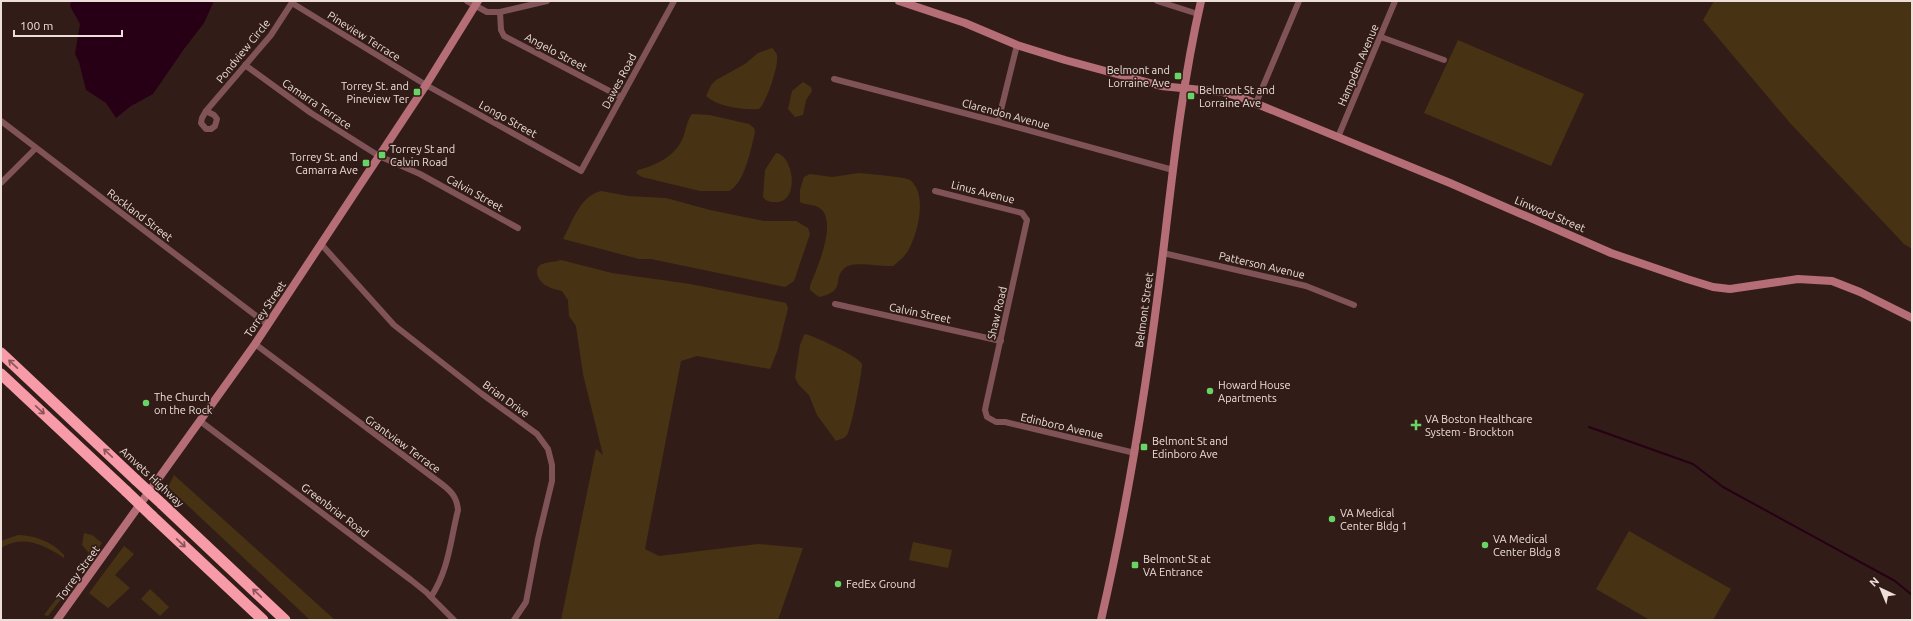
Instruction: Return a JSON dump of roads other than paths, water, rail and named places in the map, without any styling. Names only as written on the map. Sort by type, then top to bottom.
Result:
[{"type":"highway","name":"Amvets Highway","points":[[1,353],[285,620]]},
{"type":"highway","points":[[1,374],[263,620]]},
{"type":"main road","name":"Linwood Street","points":[[899,1],[965,23],[1017,45],[1065,60],[1161,86],[1185,87],[1222,92],[1256,103],[1611,253],[1687,279],[1713,287],[1730,289],[1798,280],[1832,281],[1860,292],[1912,318]]},
{"type":"main road","name":"Belmont Street","points":[[1101,620],[1135,453],[1163,253],[1177,131],[1201,1]]},
{"type":"main road","name":"Torrey Street","points":[[57,620],[268,325],[426,85],[477,4]]},
{"type":"street","points":[[467,1],[477,4],[487,12],[500,12],[547,1]]},
{"type":"street","name":"Dawes Road","points":[[582,171],[674,1]]},
{"type":"street","points":[[1157,1],[1198,14]]},
{"type":"street","points":[[1256,103],[1298,1]]},
{"type":"street","name":"Hampden Avenue","points":[[1338,137],[1395,1]]},
{"type":"street","name":"Pondview Circle","points":[[206,111],[271,35],[293,2]]},
{"type":"street","name":"Pineview Terrace","points":[[293,2],[426,85]]},
{"type":"street","name":"Angelo Street","points":[[500,12],[501,30],[504,36],[622,97]]},
{"type":"street","points":[[1381,37],[1444,60]]},
{"type":"street","points":[[998,122],[1017,45]]},
{"type":"street","name":"Camarra Terrace","points":[[245,65],[311,113],[379,156]]},
{"type":"street","name":"Clarendon Avenue","points":[[834,79],[1173,170]]},
{"type":"street","name":"Longo Street","points":[[426,85],[582,171]]},
{"type":"street","name":"Rockland Street","points":[[1,121],[268,325]]},
{"type":"street","points":[[1,183],[36,148]]},
{"type":"street","name":"Calvin Street","points":[[379,156],[420,174],[518,228]]},
{"type":"street","name":"Linus Avenue","points":[[935,190],[1018,212],[1026,216]]},
{"type":"street","name":"Shaw Road","points":[[986,414],[985,410],[1027,228],[1026,216]]},
{"type":"street","name":"Brian Drive","points":[[321,244],[394,325],[482,394],[537,434],[548,449],[552,465],[552,481],[524,607],[514,620]]},
{"type":"street","name":"Patterson Avenue","points":[[1163,253],[1306,286],[1354,305]]},
{"type":"street","name":"Calvin Street","points":[[835,304],[1001,341]]},
{"type":"street","name":"Grantview Terrace","points":[[255,344],[443,485],[454,496],[458,510],[447,564],[438,586],[431,597]]},
{"type":"street","name":"Edinboro Avenue","points":[[986,414],[989,419],[996,422],[1005,422],[1135,453]]},
{"type":"street","name":"Greenbriar Road","points":[[200,421],[411,580],[454,620]]},
{"type":"waterway","points":[[1589,427],[1693,464],[1723,487],[1895,581],[1912,595]]},
{"type":"place","name":"Belmont and Lorraine Ave","points":[[1178,76]]},
{"type":"place","name":"Torrey St. and Pineview Ter","points":[[417,92]]},
{"type":"place","name":"Belmont St and Lorraine Ave","points":[[1191,96]]},
{"type":"place","name":"Torrey St and Calvin Road","points":[[382,155]]},
{"type":"place","name":"Torrey St. and Camarra Ave","points":[[366,163]]},
{"type":"place","name":"Howard House Apartments","points":[[1210,391]]},
{"type":"place","name":"The Church on the Rock","points":[[146,403]]},
{"type":"place","name":"VA Boston Healthcare System - Brockton","points":[[1416,425]]},
{"type":"place","name":"Belmont St and Edinboro Ave","points":[[1144,447]]},
{"type":"place","name":"VA Medical Center Bldg 1","points":[[1332,519]]},
{"type":"place","name":"VA Medical Center Bldg 8","points":[[1485,545]]},
{"type":"place","name":"Belmont St at VA Entrance","points":[[1135,565]]},
{"type":"place","name":"FedEx Ground","points":[[838,584]]}]
